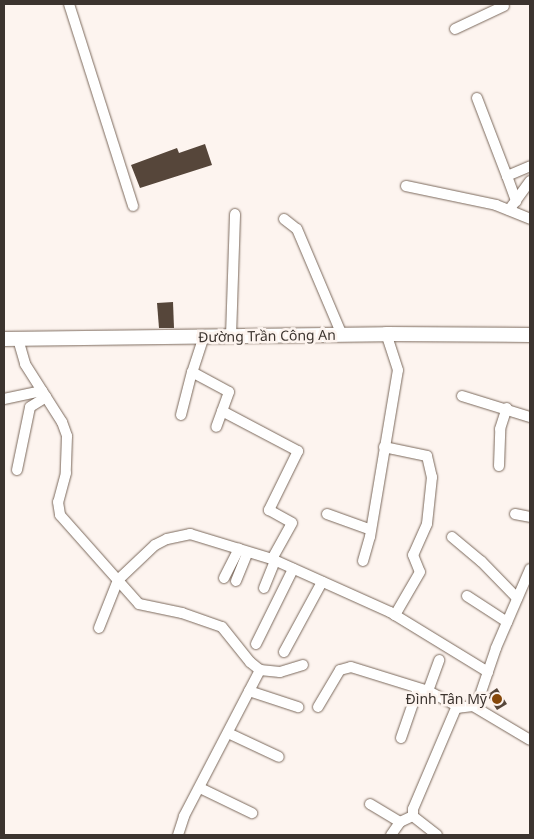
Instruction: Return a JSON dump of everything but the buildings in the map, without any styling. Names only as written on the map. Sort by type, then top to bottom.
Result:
[{"type":"main road","name":"Đường Trần Công An","points":[[11,339],[386,334],[530,336]]},
{"type":"street","points":[[68,4],[133,206]]},
{"type":"street","points":[[455,29],[506,8]]},
{"type":"street","points":[[478,98],[516,201]]},
{"type":"street","points":[[507,176],[530,166]]},
{"type":"street","points":[[510,210],[530,181]]},
{"type":"street","points":[[406,186],[451,194],[510,210],[530,219]]},
{"type":"street","points":[[231,336],[235,214]]},
{"type":"street","points":[[284,219],[297,228],[342,335]]},
{"type":"street","points":[[362,561],[398,370],[386,334]]},
{"type":"street","points":[[181,415],[204,336]]},
{"type":"street","points":[[11,339],[62,422],[67,436],[66,473],[58,502],[60,516],[139,604],[182,613],[222,627],[250,662],[260,670],[280,672],[303,665]]},
{"type":"street","points":[[192,372],[229,390],[216,427]]},
{"type":"street","points":[[4,399],[44,394]]},
{"type":"street","points":[[17,470],[30,407],[44,394]]},
{"type":"street","points":[[462,396],[507,408],[530,417]]},
{"type":"street","points":[[499,466],[500,429],[507,408]]},
{"type":"street","points":[[222,411],[298,451],[269,510],[292,524],[274,560],[264,588]]},
{"type":"street","points":[[384,447],[427,456],[432,477],[427,524],[414,555],[420,570],[395,615]]},
{"type":"street","points":[[327,514],[369,529]]},
{"type":"street","points":[[515,514],[530,517]]},
{"type":"street","points":[[99,628],[118,580],[156,545],[183,533],[274,560],[395,615],[488,672]]},
{"type":"street","points":[[452,537],[482,561],[517,598]]},
{"type":"street","points":[[224,578],[243,551]]},
{"type":"street","points":[[236,581],[243,551]]},
{"type":"street","points":[[256,644],[294,569]]},
{"type":"street","points":[[473,706],[478,701],[507,622],[530,569]]},
{"type":"street","points":[[284,652],[322,582]]},
{"type":"street","points":[[467,596],[507,622]]},
{"type":"street","points":[[401,738],[439,660]]},
{"type":"street","points":[[318,708],[332,681],[345,668],[423,690],[460,707],[473,706],[530,740]]},
{"type":"street","points":[[178,835],[260,670]]},
{"type":"street","points":[[249,691],[298,707]]},
{"type":"street","points":[[391,835],[400,822],[413,816],[448,724],[460,707]]},
{"type":"street","points":[[228,734],[279,757]]},
{"type":"street","points":[[200,788],[252,813]]},
{"type":"street","points":[[370,804],[400,822]]},
{"type":"street","points":[[413,816],[438,835]]},
{"type":"place","name":"Đình Tân Mỹ","points":[[497,699]]}]
